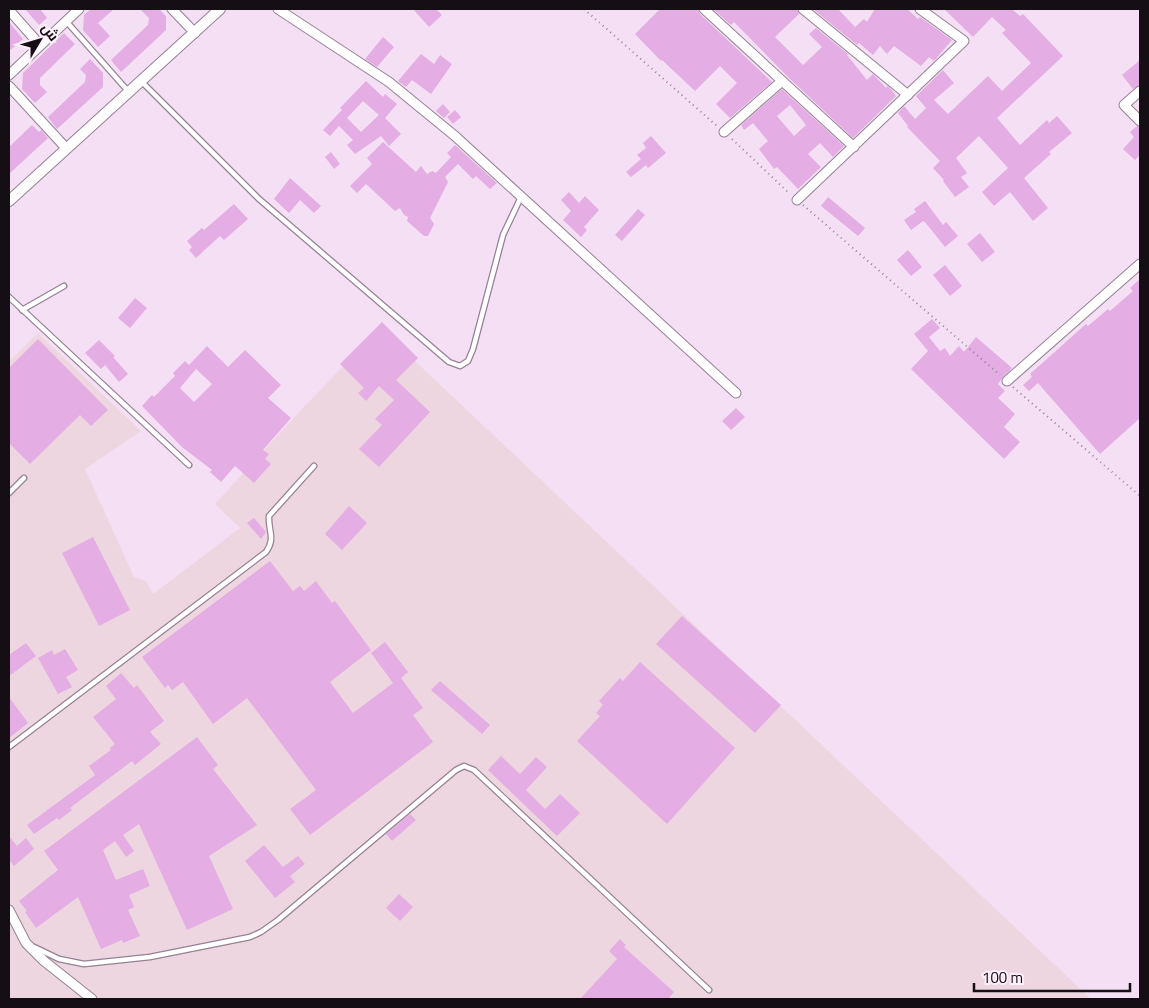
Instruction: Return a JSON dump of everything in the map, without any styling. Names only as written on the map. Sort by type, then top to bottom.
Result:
[{"type":"street","points":[[9,75],[79,9]]},
{"type":"street","points":[[172,9],[195,33]]},
{"type":"street","points":[[9,201],[220,9]]},
{"type":"street","points":[[278,9],[389,82],[455,136],[736,393]]},
{"type":"street","points":[[704,9],[854,147]]},
{"type":"street","points":[[803,9],[908,95]]},
{"type":"street","points":[[797,200],[964,41],[920,9]]},
{"type":"street","points":[[9,10],[40,45]]},
{"type":"street","points":[[724,132],[782,81]]},
{"type":"street","points":[[9,86],[66,148]]},
{"type":"street","points":[[1140,91],[1124,105],[1140,121]]},
{"type":"street","points":[[1007,382],[1140,264]]},
{"type":"street","points":[[9,910],[26,943],[44,961],[92,999]]},
{"type":"lane","points":[[66,21],[129,92]]},
{"type":"lane","points":[[141,81],[259,199],[449,362],[460,366],[468,361],[473,349],[503,236],[521,197]]},
{"type":"lane","points":[[22,310],[64,286]]},
{"type":"lane","points":[[9,297],[189,465]]},
{"type":"lane","points":[[9,747],[266,552],[272,544],[272,535],[268,524],[269,516],[314,466]]},
{"type":"lane","points":[[9,493],[24,478]]},
{"type":"lane","points":[[26,943],[59,960],[84,964],[150,957],[250,937],[278,920],[456,770],[464,766],[474,770],[709,990]]},
{"type":"path","points":[[584,9],[724,132],[797,200],[1140,496]]},
{"type":"shaded area","points":[[380,328],[1091,999],[9,999],[9,362],[38,333],[141,431],[85,469],[134,577],[146,581],[153,594],[240,528],[215,504],[301,410]]},
{"type":"building","points":[[25,9],[40,9],[47,18],[39,25]]},
{"type":"building","points":[[91,9],[114,9],[98,23],[110,36],[98,47],[83,30],[84,15]]},
{"type":"building","points":[[140,9],[159,9],[166,16],[166,30],[121,72],[111,60],[148,25],[149,18]]},
{"type":"building","points":[[413,9],[436,9],[442,15],[429,27]]},
{"type":"building","points":[[660,9],[698,9],[700,14],[772,82],[730,118],[716,104],[737,83],[720,66],[695,91],[661,61],[635,34]]},
{"type":"building","points":[[713,9],[797,9],[799,14],[775,37],[803,65],[822,47],[809,34],[816,28],[848,54],[867,80],[873,74],[886,88],[887,86],[890,88],[896,96],[853,138],[789,78],[734,22],[731,25]]},
{"type":"building","points":[[813,9],[838,9],[855,27],[864,19],[867,22],[875,9],[907,9],[918,19],[920,17],[952,40],[934,61],[929,57],[921,66],[894,46],[887,54],[880,46],[873,55],[859,43],[857,45]]},
{"type":"building","points":[[944,9],[1012,9],[1020,16],[1023,14],[1063,56],[997,118],[1020,145],[1047,120],[1049,123],[1057,116],[1072,133],[1049,152],[1051,154],[1024,178],[1048,208],[1033,221],[1010,192],[994,206],[982,192],[1008,168],[979,136],[956,158],[967,173],[961,177],[969,187],[955,197],[944,180],[933,168],[940,161],[907,127],[898,113],[904,106],[915,119],[926,108],[916,96],[943,70],[954,83],[934,100],[948,114],[988,76],[1002,91],[1031,63],[1002,33],[1006,30],[992,17],[973,37]]},
{"type":"building","points":[[9,22],[23,39],[9,51]]},
{"type":"building","points":[[64,33],[75,44],[40,78],[40,85],[47,92],[35,103],[22,89],[23,73]]},
{"type":"building","points":[[383,37],[394,47],[377,67],[365,59]]},
{"type":"building","points":[[421,54],[434,64],[440,55],[452,64],[431,94],[412,80],[406,87],[398,81]]},
{"type":"building","points":[[90,59],[103,73],[103,87],[57,129],[48,117],[85,82],[86,75],[80,69]]},
{"type":"building","points":[[1140,60],[1140,85],[1133,89],[1122,75]]},
{"type":"building","points":[[366,81],[383,97],[385,94],[397,104],[385,118],[401,134],[389,146],[381,136],[355,154],[347,145],[353,140],[339,126],[330,136],[323,130],[342,110],[340,108]],"holes":[[[363,101],[379,115],[361,132],[347,118]]]},
{"type":"building","points":[[782,89],[844,146],[833,157],[820,143],[808,154],[821,167],[798,189],[777,167],[774,169],[759,149],[768,141],[753,123],[744,130],[741,125]],"holes":[[[790,105],[806,125],[794,136],[777,116]]]},
{"type":"building","points":[[443,104],[450,112],[444,118],[436,111]]},
{"type":"building","points":[[455,110],[461,117],[453,124],[447,117]]},
{"type":"building","points":[[32,125],[39,132],[41,130],[48,138],[9,174],[9,147]]},
{"type":"building","points":[[1137,126],[1140,127],[1140,155],[1135,160],[1123,149],[1134,137],[1130,132]]},
{"type":"building","points":[[651,136],[666,153],[648,168],[646,165],[631,177],[626,172],[641,159],[637,155],[646,148],[643,143]]},
{"type":"building","points":[[383,142],[416,172],[421,166],[427,174],[432,171],[436,173],[451,157],[447,153],[455,145],[497,183],[490,189],[476,176],[473,179],[458,164],[445,177],[448,182],[430,218],[434,224],[428,236],[424,236],[407,221],[408,217],[404,215],[400,208],[395,211],[366,184],[357,193],[350,186],[372,164],[367,158]]},
{"type":"building","points":[[331,152],[340,164],[334,169],[325,157]]},
{"type":"building","points":[[290,178],[321,206],[314,213],[300,200],[289,213],[274,199]]},
{"type":"building","points":[[569,192],[579,203],[585,196],[599,210],[584,227],[587,230],[581,237],[563,220],[571,211],[561,200]]},
{"type":"building","points":[[828,197],[865,228],[858,236],[821,206]]},
{"type":"building","points":[[925,201],[943,225],[946,222],[958,236],[945,247],[925,222],[923,221],[911,230],[904,220],[916,212],[914,209]]},
{"type":"building","points":[[234,204],[248,219],[224,240],[220,236],[196,258],[189,250],[192,247],[187,241],[202,228],[204,230]]},
{"type":"building","points":[[638,209],[645,215],[622,241],[615,235]]},
{"type":"building","points":[[980,233],[995,252],[982,262],[967,244]]},
{"type":"building","points":[[908,250],[922,267],[911,276],[897,260]]},
{"type":"building","points":[[945,265],[962,286],[950,296],[933,275]]},
{"type":"building","points":[[1140,279],[1140,418],[1100,454],[1038,383],[1029,391],[1023,385],[1032,377],[1030,374],[1086,324],[1088,326],[1108,309],[1110,311],[1133,291],[1130,288]]},
{"type":"building","points":[[135,298],[147,308],[130,328],[118,318]]},
{"type":"building","points":[[932,319],[940,328],[929,337],[940,351],[945,348],[950,356],[959,346],[964,352],[976,337],[1012,368],[998,384],[1005,391],[998,398],[1015,414],[1004,427],[1020,442],[1004,459],[911,369],[928,351],[914,334]]},
{"type":"building","points":[[382,322],[418,358],[396,380],[430,412],[379,467],[359,449],[382,425],[375,419],[394,400],[379,386],[366,401],[358,393],[364,388],[340,364]]},
{"type":"building","points":[[38,339],[108,410],[91,426],[80,415],[30,464],[9,443],[9,368]]},
{"type":"building","points":[[99,340],[115,356],[113,357],[128,374],[119,382],[105,365],[101,369],[85,353]]},
{"type":"building","points":[[207,346],[228,367],[245,350],[281,385],[268,398],[291,418],[263,450],[269,454],[265,459],[271,464],[254,483],[235,466],[221,482],[210,472],[212,470],[182,447],[142,406],[175,376],[173,373],[185,361],[189,365]],"holes":[[[196,369],[212,384],[194,402],[180,388]]]},
{"type":"building","points":[[736,408],[745,417],[731,430],[722,421]]},
{"type":"building","points":[[349,506],[367,523],[342,550],[325,534]]},
{"type":"building","points":[[254,518],[266,532],[261,539],[247,523]]},
{"type":"building","points":[[93,537],[130,610],[99,626],[62,553]]},
{"type":"building","points":[[270,561],[293,591],[300,586],[304,591],[316,581],[332,603],[335,601],[371,650],[330,682],[353,713],[393,683],[371,653],[385,642],[408,672],[401,678],[423,708],[413,715],[433,742],[310,835],[290,809],[316,790],[247,698],[213,724],[183,682],[172,690],[168,685],[165,688],[142,657]]},
{"type":"building","points":[[682,616],[781,705],[755,733],[656,644]]},
{"type":"building","points":[[26,643],[36,656],[9,676],[9,655]]},
{"type":"building","points":[[65,649],[78,670],[66,677],[72,687],[58,694],[38,658],[52,650],[54,655]]},
{"type":"building","points":[[640,662],[735,748],[667,824],[577,741],[600,716],[596,713],[603,705],[599,701],[620,678],[623,681]]},
{"type":"building","points":[[121,673],[134,688],[137,685],[164,721],[150,732],[161,744],[135,765],[132,761],[70,808],[72,810],[59,820],[57,818],[34,834],[27,825],[95,775],[89,766],[111,750],[110,748],[115,744],[93,717],[116,699],[106,686]]},
{"type":"building","points":[[440,681],[490,725],[482,734],[431,690]]},
{"type":"building","points":[[9,697],[28,723],[9,738]]},
{"type":"building","points":[[197,737],[218,765],[213,769],[257,825],[209,856],[233,909],[187,930],[139,824],[123,835],[134,851],[126,857],[115,841],[103,850],[116,880],[143,869],[150,886],[129,895],[134,907],[128,910],[140,936],[123,943],[122,940],[101,949],[78,897],[36,928],[19,901],[58,870],[44,851]]},
{"type":"building","points":[[501,756],[520,774],[536,757],[547,767],[526,790],[545,809],[560,794],[580,813],[557,836],[488,770]]},
{"type":"building","points":[[410,814],[416,820],[392,841],[386,834]]},
{"type":"building","points":[[9,836],[17,846],[26,838],[34,849],[14,866],[9,860]]},
{"type":"building","points":[[264,845],[283,867],[298,856],[305,864],[290,876],[295,882],[275,898],[245,861]]},
{"type":"building","points":[[399,894],[413,907],[400,921],[386,908]]},
{"type":"building","points":[[620,939],[626,945],[624,947],[674,992],[668,999],[580,999],[617,959],[609,951]]}]
